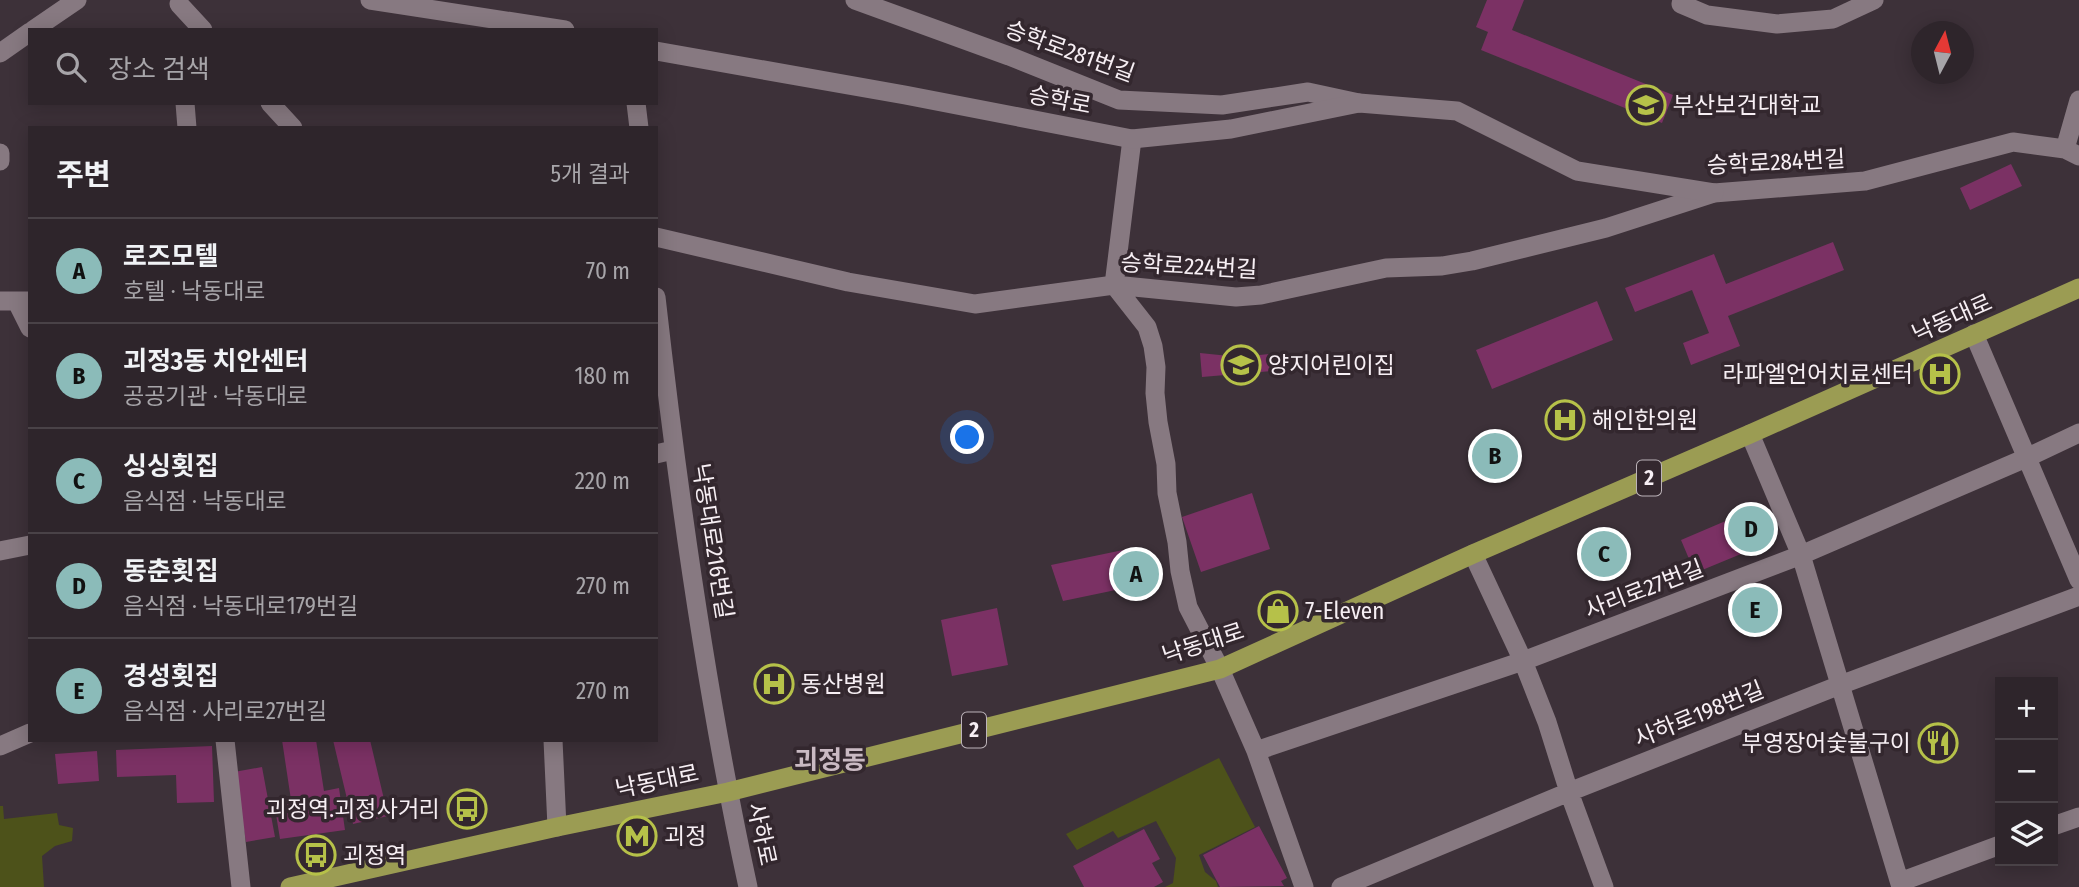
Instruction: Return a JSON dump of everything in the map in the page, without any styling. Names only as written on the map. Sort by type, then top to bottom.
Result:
[{"type":"main road","name":"낙동대로","points":[[290,887],[728,792],[1220,669],[1473,554],[1750,435],[2079,288]]},
{"type":"street","points":[[35,28],[77,0]]},
{"type":"street","points":[[370,0],[552,28]]},
{"type":"street","name":"승학로281번길","points":[[855,0],[1009,56],[1119,100],[1222,105],[1308,92],[1359,103]]},
{"type":"street","points":[[1682,0],[1681,4],[1707,15],[1777,24],[1833,19],[1874,0]]},
{"type":"street","points":[[177,2],[180,28]]},
{"type":"street","points":[[177,2],[201,28]]},
{"type":"street","points":[[0,53],[28,33]]},
{"type":"street","name":"승학로","points":[[658,51],[1132,139],[1231,129],[1359,103],[1457,111]]},
{"type":"street","points":[[2072,152],[2079,100]]},
{"type":"street","points":[[185,105],[187,126]]},
{"type":"street","points":[[272,105],[291,126]]},
{"type":"street","points":[[636,105],[639,126]]},
{"type":"street","name":"승학로284번길","points":[[1457,111],[1577,171],[1714,194],[1865,181],[2013,142],[2072,152]]},
{"type":"street","points":[[1132,139],[1114,285],[1147,327],[1153,346],[1156,367],[1155,393],[1166,464],[1167,492],[1188,607],[1220,669],[1256,751],[1304,887]]},
{"type":"street","points":[[0,154],[0,161]]},
{"type":"street","name":"승학로224번길","points":[[658,237],[848,282],[975,304],[1114,285],[1236,297],[1261,295],[1386,268],[1442,266],[1472,261],[1606,228],[1714,194]]},
{"type":"street","points":[[16,301],[28,324]]},
{"type":"street","name":"낙동대로216번길","points":[[658,331],[665,452],[728,792]]},
{"type":"street","points":[[1974,334],[2079,580]]},
{"type":"street","name":"사리로27번길","points":[[1256,751],[1523,661],[1801,555],[2079,433]]},
{"type":"street","points":[[1750,435],[1801,555],[1900,885],[1995,847]]},
{"type":"street","points":[[0,551],[28,545]]},
{"type":"street","points":[[1473,554],[1523,661],[1547,722],[1604,887]]},
{"type":"street","name":"사하로198번길","points":[[1341,887],[1569,792],[1840,685],[2079,596]]},
{"type":"street","points":[[0,746],[28,734]]},
{"type":"street","points":[[225,742],[241,887]]},
{"type":"street","points":[[553,742],[557,827]]},
{"type":"street","name":"사하로","points":[[728,792],[748,887]]},
{"type":"street","points":[[2058,824],[2079,817]]},
{"type":"green space","points":[[1219,758],[1255,827],[1199,855],[1205,872],[1216,881],[1218,887],[1165,887],[1173,883],[1176,858],[1156,821],[1118,838],[1113,831],[1077,850],[1066,834]]},
{"type":"green space","points":[[0,806],[3,806],[4,819],[57,813],[59,825],[73,828],[72,841],[55,846],[42,856],[44,887],[0,887]]},
{"type":"building","points":[[1487,0],[1524,0],[1512,30],[1673,95],[1662,123],[1481,50],[1488,32],[1476,27]]},
{"type":"building","points":[[2011,164],[2022,186],[1970,210],[1960,188]]},
{"type":"building","points":[[1833,242],[1844,270],[1728,316],[1740,346],[1691,365],[1683,343],[1709,333],[1692,290],[1635,312],[1625,288],[1714,254],[1726,284]]},
{"type":"building","points":[[1597,301],[1613,340],[1492,389],[1476,350]]},
{"type":"building","points":[[1200,353],[1239,357],[1280,353],[1282,370],[1202,377]]},
{"type":"building","points":[[1252,493],[1270,549],[1201,572],[1182,517]]},
{"type":"building","points":[[1756,508],[1770,542],[1695,573],[1681,540]]},
{"type":"building","points":[[1128,549],[1135,586],[1063,601],[1051,565]]},
{"type":"building","points":[[997,608],[1008,665],[952,676],[941,620]]},
{"type":"building","points":[[282,742],[316,742],[324,791],[339,788],[345,830],[280,839],[274,802],[291,800]]},
{"type":"building","points":[[333,742],[370,742],[388,816],[353,824]]},
{"type":"building","points":[[212,746],[214,802],[177,803],[176,775],[117,777],[116,750]]},
{"type":"building","points":[[97,751],[99,781],[58,784],[55,754]]},
{"type":"building","points":[[262,767],[275,837],[246,842],[234,772]]},
{"type":"building","points":[[1259,826],[1287,878],[1281,881],[1284,886],[1220,887],[1203,855]]},
{"type":"building","points":[[1144,829],[1160,859],[1152,863],[1163,882],[1154,887],[1084,887],[1073,866]]},
{"type":"place","name":"부산보건대학교","points":[[1646,105]]},
{"type":"place","name":"양지어린이집","points":[[1241,365]]},
{"type":"place","name":"라파엘언어치료센터","points":[[1940,374]]},
{"type":"place","name":"해인한의원","points":[[1565,420]]},
{"type":"place","name":"괴정3동 치안센터","points":[[1495,456]]},
{"type":"place","name":"동춘횟집","points":[[1751,529]]},
{"type":"place","name":"싱싱횟집","points":[[1604,554]]},
{"type":"place","name":"로즈모텔","points":[[1136,574]]},
{"type":"place","name":"경성횟집","points":[[1755,610]]},
{"type":"place","name":"7-Eleven","points":[[1278,611]]},
{"type":"place","name":"동산병원","points":[[774,684]]},
{"type":"place","name":"부영장어숯불구이","points":[[1938,743]]},
{"type":"place","name":"괴정역.괴정사거리","points":[[467,809]]},
{"type":"place","name":"괴정","points":[[637,836]]},
{"type":"place","name":"괴정역","points":[[316,855]]},
{"type":"district","name":"괴정동","points":[[830,760]]}]
